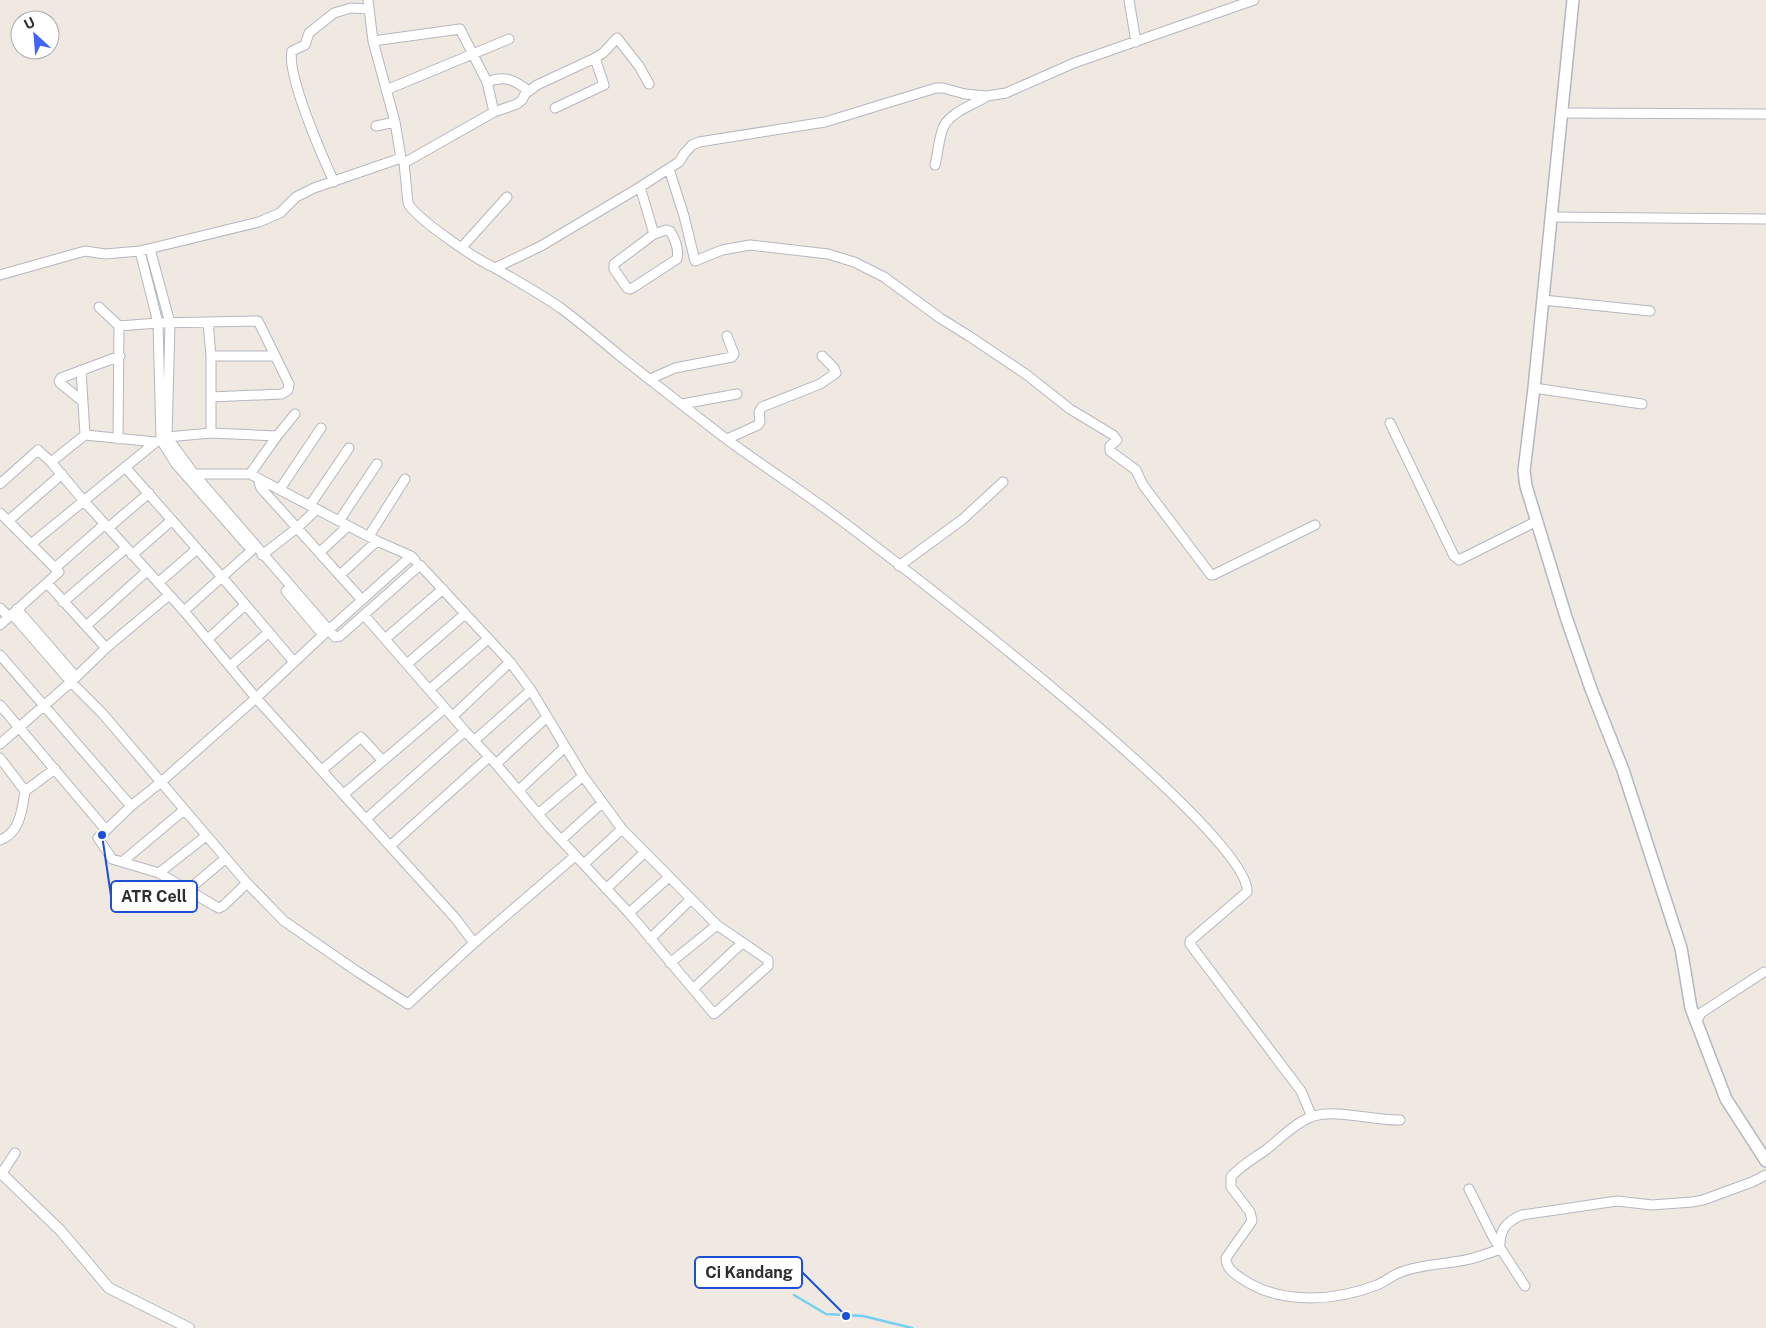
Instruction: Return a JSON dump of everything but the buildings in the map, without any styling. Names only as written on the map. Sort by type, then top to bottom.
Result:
[{"type":"main road","points":[[1573,0],[1524,471],[1526,486],[1566,617],[1591,689],[1623,770],[1681,948],[1691,1008],[1726,1098],[1766,1161]]},
{"type":"street","points":[[1129,0],[1136,42]]},
{"type":"street","points":[[495,268],[541,246],[640,188],[679,162],[692,145],[707,139],[825,122],[936,88],[987,96],[1010,92],[1074,63],[1254,0]]},
{"type":"street","points":[[334,182],[320,151],[296,82],[291,58],[292,51],[305,45],[308,33],[334,13],[368,4],[373,41],[395,122],[410,208],[431,226],[462,247],[561,308],[727,439],[843,522],[996,640],[1091,720],[1174,796],[1219,843],[1245,878],[1247,892],[1190,941],[1190,944],[1301,1091],[1312,1117]]},
{"type":"street","points":[[373,41],[460,29],[487,82],[494,112]]},
{"type":"street","points":[[0,275],[85,251],[105,254],[140,251],[259,222],[280,213],[296,197],[314,188],[374,167],[403,161],[494,112],[518,104],[537,85],[595,58],[603,53],[617,38],[639,66],[649,84]]},
{"type":"street","points":[[386,90],[510,39]]},
{"type":"street","points":[[555,108],[604,85],[595,58]]},
{"type":"street","points":[[487,82],[494,79],[509,78],[529,91]]},
{"type":"street","points":[[935,166],[944,125],[962,110],[987,96]]},
{"type":"street","points":[[1562,113],[1766,114]]},
{"type":"street","points":[[376,126],[395,122]]},
{"type":"street","points":[[669,169],[684,216],[695,261],[722,250],[750,245],[770,246],[828,254],[854,262],[884,277],[940,318],[1027,375],[1070,409],[1113,435],[1117,439],[1108,448],[1110,451],[1136,470],[1138,478],[1148,494],[1211,574],[1215,574],[1315,525]]},
{"type":"street","points":[[640,188],[654,234]]},
{"type":"street","points":[[462,247],[508,198]]},
{"type":"street","points":[[1551,217],[1766,219]]},
{"type":"street","points":[[666,230],[670,231],[674,237],[677,259],[634,287],[627,288],[614,269],[614,264],[654,234],[666,230]]},
{"type":"street","points":[[150,249],[170,324],[161,440],[194,474],[326,632]]},
{"type":"street","points":[[140,251],[158,323],[161,440],[176,464],[251,551],[326,632],[337,638],[420,564]]},
{"type":"street","points":[[1543,300],[1650,311]]},
{"type":"street","points":[[99,307],[119,326],[118,439]]},
{"type":"street","points":[[119,326],[158,323],[258,321],[289,384],[288,390],[282,394],[211,397]]},
{"type":"street","points":[[208,322],[211,356],[211,433]]},
{"type":"street","points":[[650,379],[675,368],[732,357],[734,354],[727,336]]},
{"type":"street","points":[[82,401],[59,381],[60,378],[120,356]]},
{"type":"street","points":[[211,356],[275,356]]},
{"type":"street","points":[[727,439],[758,425],[760,422],[759,412],[762,407],[820,384],[836,373],[834,368],[822,356]]},
{"type":"street","points":[[81,370],[85,435]]},
{"type":"street","points":[[1534,388],[1642,404]]},
{"type":"street","points":[[682,404],[737,394]]},
{"type":"street","points":[[254,477],[277,436],[295,414]]},
{"type":"street","points":[[1390,422],[1454,556],[1459,560],[1537,521]]},
{"type":"street","points":[[280,489],[321,428]]},
{"type":"street","points":[[51,462],[85,435],[118,439],[161,440],[211,433],[277,436]]},
{"type":"street","points":[[31,544],[83,500],[161,440]]},
{"type":"street","points":[[262,555],[297,528],[313,507],[349,448]]},
{"type":"street","points":[[0,484],[38,450],[51,462],[129,552],[208,638],[256,698],[456,919],[474,943]]},
{"type":"street","points":[[339,521],[377,464]]},
{"type":"street","points":[[125,467],[294,662]]},
{"type":"street","points":[[8,521],[62,474]]},
{"type":"street","points":[[194,474],[254,477],[348,526],[411,556],[443,588],[510,662],[530,690],[583,776],[622,829],[717,925],[742,944],[768,960],[768,966],[714,1014],[628,913],[575,856],[364,615]]},
{"type":"street","points":[[254,477],[261,488],[362,600]]},
{"type":"street","points":[[369,536],[405,480]]},
{"type":"street","points":[[899,566],[964,518],[1003,482]]},
{"type":"street","points":[[55,568],[149,493]]},
{"type":"street","points":[[0,513],[59,572],[0,625]]},
{"type":"street","points":[[64,602],[172,520]]},
{"type":"street","points":[[320,552],[348,526]]},
{"type":"street","points":[[340,575],[378,541]]},
{"type":"street","points":[[158,583],[197,549]]},
{"type":"street","points":[[184,611],[251,551]]},
{"type":"street","points":[[247,883],[219,908],[158,872],[112,859],[98,840],[99,836],[256,698],[411,556]]},
{"type":"street","points":[[86,626],[147,571]]},
{"type":"street","points":[[47,583],[106,648]]},
{"type":"street","points":[[386,639],[443,588]]},
{"type":"street","points":[[0,744],[169,594]]},
{"type":"street","points":[[208,638],[245,605]]},
{"type":"street","points":[[0,608],[13,614],[74,680],[206,836],[247,883],[284,921],[408,1004],[474,943],[575,856]]},
{"type":"street","points":[[407,664],[466,614]]},
{"type":"street","points":[[230,666],[268,633]]},
{"type":"street","points":[[430,690],[488,639]]},
{"type":"street","points":[[0,655],[131,806]]},
{"type":"street","points":[[453,716],[510,662]]},
{"type":"street","points":[[475,740],[530,690]]},
{"type":"street","points":[[0,705],[106,830]]},
{"type":"street","points":[[344,794],[445,708]]},
{"type":"street","points":[[496,764],[547,717]]},
{"type":"street","points":[[366,819],[465,731]]},
{"type":"street","points":[[322,770],[361,737],[383,761]]},
{"type":"street","points":[[519,790],[565,747]]},
{"type":"street","points":[[390,846],[489,757]]},
{"type":"street","points":[[2,764],[25,791]]},
{"type":"street","points":[[0,840],[11,834],[16,828],[25,791],[56,769]]},
{"type":"street","points":[[538,814],[583,776]]},
{"type":"street","points":[[561,840],[602,803]]},
{"type":"street","points":[[122,862],[184,810]]},
{"type":"street","points":[[584,864],[622,829]]},
{"type":"street","points":[[158,872],[206,836]]},
{"type":"street","points":[[606,889],[645,852]]},
{"type":"street","points":[[188,890],[226,858]]},
{"type":"street","points":[[628,913],[669,876]]},
{"type":"street","points":[[650,939],[691,899]]},
{"type":"street","points":[[670,963],[717,925]]},
{"type":"street","points":[[693,989],[742,944]]},
{"type":"street","points":[[1696,1022],[1701,1013],[1764,972]]},
{"type":"street","points":[[1400,1120],[1388,1121],[1343,1115],[1312,1117],[1244,1165],[1231,1177],[1230,1187],[1250,1212],[1252,1220],[1226,1258],[1226,1263],[1234,1274],[1256,1288],[1269,1292],[1317,1298],[1354,1293],[1379,1284],[1404,1270],[1472,1259],[1500,1249]]},
{"type":"street","points":[[15,1152],[1,1172],[70,1242],[108,1288],[189,1328]]},
{"type":"street","points":[[1500,1249],[1502,1230],[1513,1219],[1522,1215],[1617,1201],[1652,1205],[1692,1202],[1703,1200],[1766,1175]]},
{"type":"street","points":[[1469,1189],[1500,1249],[1525,1286]]},
{"type":"waterway","points":[[794,1295],[826,1314],[863,1316],[912,1328]]},
{"type":"place","name":"ATR Cell","points":[[102,835]]},
{"type":"place","name":"Ci Kandang","points":[[846,1316]]}]
